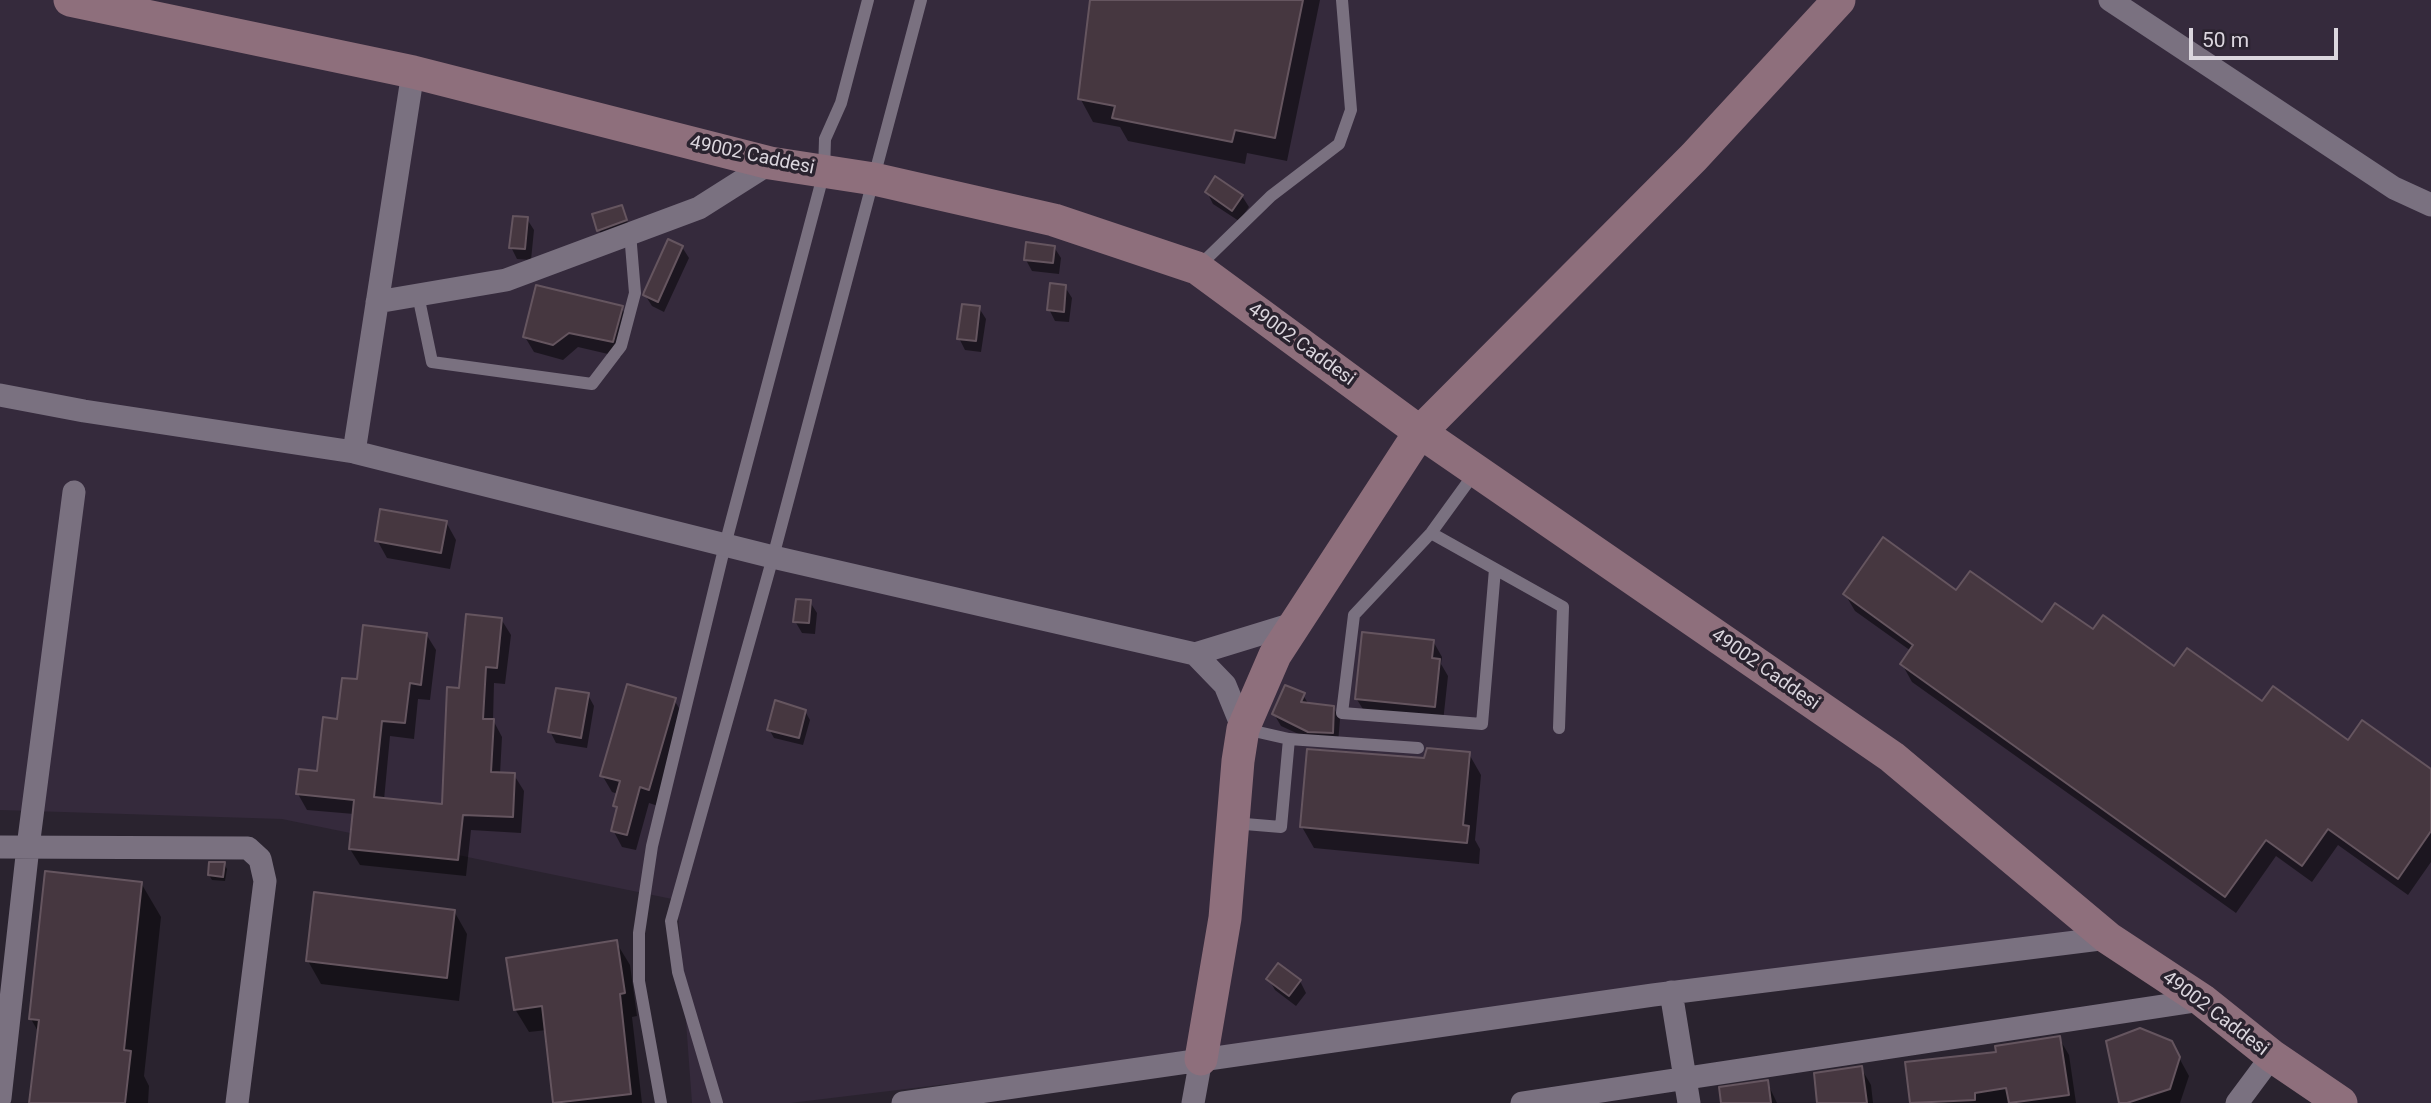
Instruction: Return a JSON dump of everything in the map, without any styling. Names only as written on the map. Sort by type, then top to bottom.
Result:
[{"type":"street","name":"49002 Caddesi","points":[[70,0],[413,72],[770,163],[874,179],[1054,220],[1197,268],[1420,432],[1892,757],[2108,938],[2202,1000],[2272,1056],[2341,1103]]},
{"type":"street","points":[[1192,1103],[1202,1059],[1225,918],[1243,729],[1275,656],[1420,432],[1694,157],[1839,0]]},
{"type":"street","points":[[2110,0],[2394,188],[2431,205]]},
{"type":"street","points":[[354,452],[413,72]]},
{"type":"street","points":[[377,302],[506,280],[699,208],[770,163]]},
{"type":"street","points":[[0,395],[84,411],[354,452],[773,557],[1195,654],[1296,623]]},
{"type":"street","points":[[0,1098],[28,847],[74,492]]},
{"type":"street","points":[[1195,654],[1225,685],[1243,729]]},
{"type":"street","points":[[0,847],[248,848],[260,859],[265,881],[237,1103]]},
{"type":"street","points":[[903,1103],[1671,992],[2108,938]]},
{"type":"street","points":[[1671,992],[1689,1103]]},
{"type":"street","points":[[1522,1103],[2202,1000]]},
{"type":"street","points":[[2237,1103],[2272,1056]]},
{"type":"lane","points":[[661,1103],[639,981],[639,933],[652,846],[725,545],[824,172],[824,139],[841,103],[868,0]]},
{"type":"lane","points":[[717,1103],[678,972],[671,921],[773,557],[920,0]]},
{"type":"lane","points":[[1197,268],[1271,196],[1339,144],[1351,110],[1342,0]]},
{"type":"lane","points":[[418,295],[432,362],[592,384],[621,346],[635,293],[630,233]]},
{"type":"lane","points":[[1476,471],[1431,533],[1354,615],[1342,713],[1482,724],[1496,569]]},
{"type":"lane","points":[[1431,533],[1563,607],[1559,728]]},
{"type":"lane","points":[[1243,729],[1289,739],[1418,748]]},
{"type":"lane","points":[[1233,823],[1281,827],[1289,739]]},
{"type":"shaded area","points":[[0,0],[2431,0],[2431,1103],[2342,1103],[2116,943],[790,1103],[692,1103],[677,900],[282,819],[0,810]]},
{"type":"building","points":[[1090,0],[1303,0],[1275,138],[1235,130],[1232,142],[1112,118],[1115,106],[1078,99]]},
{"type":"building","points":[[1215,176],[1243,195],[1232,211],[1205,192]]},
{"type":"building","points":[[622,205],[627,220],[597,231],[592,214]]},
{"type":"building","points":[[513,216],[528,217],[525,249],[509,248]]},
{"type":"building","points":[[668,239],[683,246],[658,302],[643,295]]},
{"type":"building","points":[[1026,242],[1055,246],[1053,263],[1024,260]]},
{"type":"building","points":[[1050,283],[1066,285],[1064,312],[1047,310]]},
{"type":"building","points":[[536,285],[623,306],[613,342],[569,333],[553,345],[523,337]]},
{"type":"building","points":[[962,304],[980,306],[976,341],[957,339]]},
{"type":"building","points":[[380,509],[447,521],[441,553],[375,541]]},
{"type":"building","points":[[1883,537],[1956,590],[1970,571],[2042,622],[2055,603],[2093,629],[2103,615],[2174,666],[2187,648],[2262,701],[2273,686],[2348,740],[2362,720],[2431,769],[2431,831],[2398,879],[2328,829],[2302,866],[2266,840],[2225,897],[1900,664],[1913,645],[1843,594]]},
{"type":"building","points":[[796,599],[811,600],[809,623],[793,622]]},
{"type":"building","points":[[466,614],[502,618],[497,668],[486,667],[483,719],[494,719],[491,772],[515,773],[513,817],[463,815],[458,860],[349,849],[354,800],[296,794],[299,769],[317,771],[323,717],[337,719],[342,678],[357,679],[363,625],[427,633],[421,685],[410,683],[405,723],[382,721],[374,797],[442,804],[447,687],[459,688]]},
{"type":"building","points":[[1362,632],[1434,640],[1432,658],[1440,659],[1435,707],[1355,699]]},
{"type":"building","points":[[627,684],[676,698],[649,790],[640,787],[627,835],[611,831],[617,807],[613,806],[620,781],[600,776]]},
{"type":"building","points":[[1285,685],[1305,693],[1301,702],[1334,706],[1333,733],[1308,732],[1272,714]]},
{"type":"building","points":[[556,688],[589,693],[581,738],[548,732]]},
{"type":"building","points":[[775,700],[806,710],[799,738],[767,730]]},
{"type":"building","points":[[1427,748],[1470,752],[1463,825],[1469,826],[1467,843],[1300,827],[1307,749],[1424,758]]},
{"type":"building","points":[[209,862],[225,862],[223,877],[208,875]]},
{"type":"building","points":[[45,871],[142,882],[124,1050],[131,1051],[125,1103],[29,1103],[39,1020],[29,1019]]},
{"type":"building","points":[[314,892],[455,910],[447,978],[306,961]]},
{"type":"building","points":[[617,940],[625,993],[620,994],[631,1094],[553,1103],[542,1006],[514,1010],[506,958]]},
{"type":"building","points":[[1278,963],[1301,980],[1289,996],[1266,979]]},
{"type":"building","points":[[2140,1028],[2172,1041],[2180,1057],[2170,1089],[2127,1103],[2119,1103],[2106,1041]]},
{"type":"building","points":[[2060,1036],[2069,1095],[2009,1103],[2006,1088],[1975,1093],[1975,1100],[1910,1103],[1905,1062],[1996,1052],[1995,1046]]},
{"type":"building","points":[[1862,1066],[1867,1103],[1817,1103],[1814,1073]]},
{"type":"building","points":[[1768,1080],[1771,1103],[1721,1103],[1719,1087]]}]
